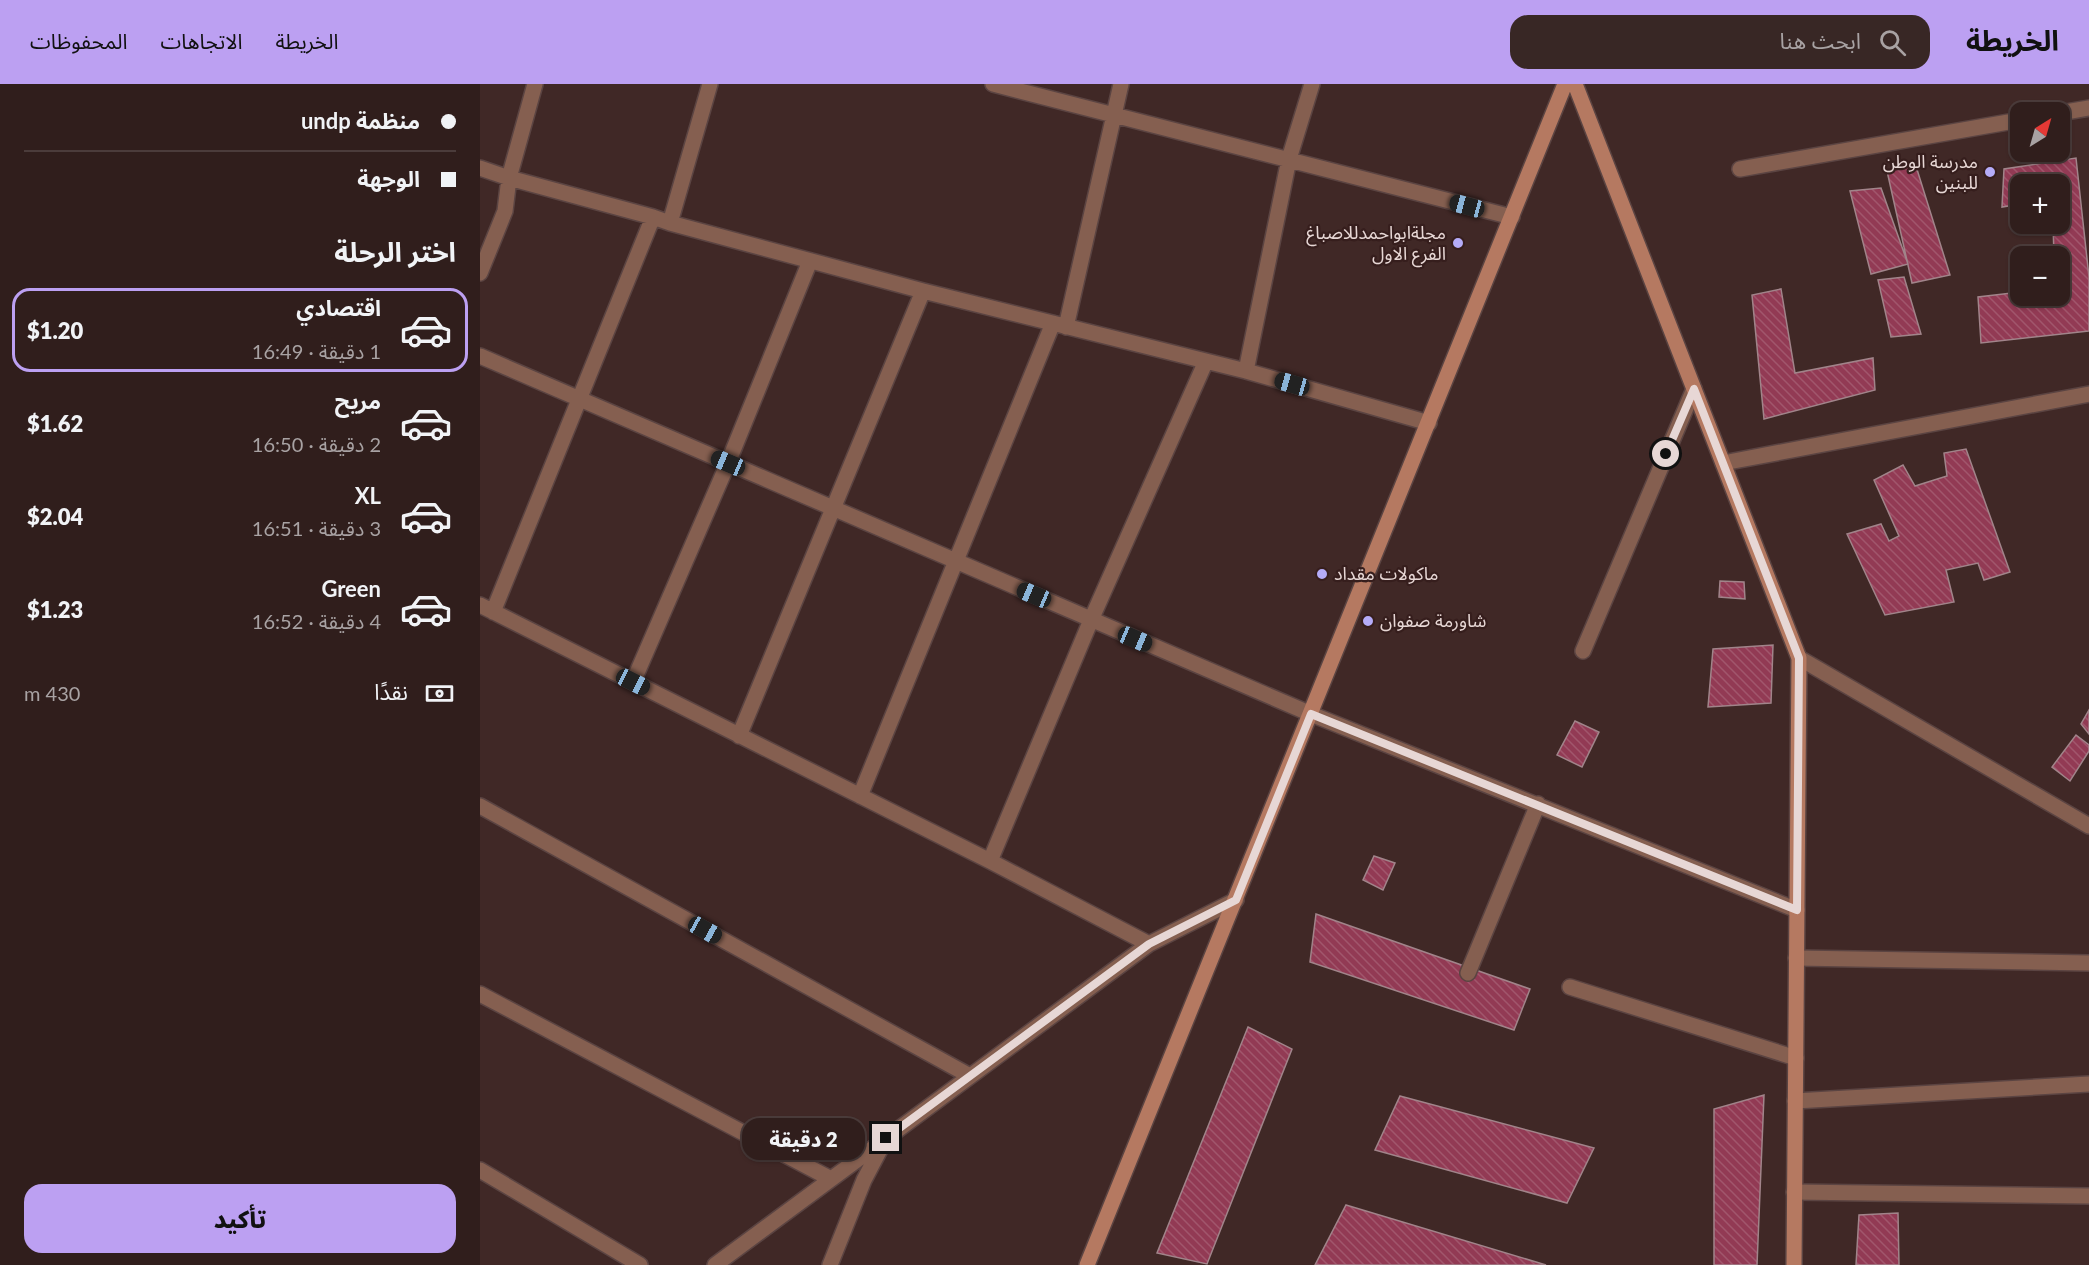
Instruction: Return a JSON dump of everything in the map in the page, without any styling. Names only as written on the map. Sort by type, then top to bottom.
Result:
[{"type":"street","points":[[480,273],[505,211],[509,178],[535,84]]},
{"type":"street","points":[[670,223],[710,84]]},
{"type":"street","points":[[993,84],[1512,217]]},
{"type":"street","points":[[860,796],[957,562],[1060,325],[1121,84]]},
{"type":"street","points":[[1246,371],[1289,159],[1312,84]]},
{"type":"street","points":[[1088,1265],[1565,84]]},
{"type":"street","points":[[1575,84],[1799,658],[1794,1265]]},
{"type":"street","points":[[2070,111],[2089,108]]},
{"type":"street","points":[[1740,169],[2010,122]]},
{"type":"street","points":[[480,168],[810,261],[1246,371],[1429,423]]},
{"type":"street","points":[[653,217],[579,399],[487,608],[990,861],[1149,944]]},
{"type":"street","points":[[633,682],[728,463],[810,261]]},
{"type":"street","points":[[739,736],[923,291]]},
{"type":"street","points":[[480,356],[1311,714],[1797,910]]},
{"type":"street","points":[[990,861],[1091,620],[1206,361]]},
{"type":"street","points":[[1582,651],[1694,389]]},
{"type":"street","points":[[1723,463],[2089,394]]},
{"type":"street","points":[[1799,658],[2089,825]]},
{"type":"street","points":[[1468,973],[1538,804]]},
{"type":"street","points":[[480,806],[970,1076]]},
{"type":"street","points":[[715,1265],[1149,944],[1236,900]]},
{"type":"street","points":[[1796,957],[2089,963]]},
{"type":"street","points":[[1570,987],[1796,1058]]},
{"type":"street","points":[[480,994],[831,1179]]},
{"type":"street","points":[[1795,1101],[2089,1084]]},
{"type":"street","points":[[830,1265],[864,1180],[886,1138]]},
{"type":"street","points":[[480,1170],[640,1265]]},
{"type":"street","points":[[1794,1192],[2089,1196]]},
{"type":"building","points":[[2076,158],[2089,277],[2089,331],[1981,343],[1978,297],[2010,293],[2010,306],[2070,306],[2070,246],[2054,246],[2053,234],[2070,234],[2070,174],[2010,174],[2010,206],[2002,207],[2004,169],[2050,162],[2070,162],[2070,159]]},
{"type":"building","points":[[1915,163],[1950,275],[1912,283],[1887,171]]},
{"type":"building","points":[[1881,188],[1908,264],[1871,274],[1850,191]]},
{"type":"building","points":[[1904,277],[1921,334],[1891,337],[1878,280]]},
{"type":"building","points":[[1781,289],[1795,373],[1873,358],[1875,390],[1764,419],[1752,295]]},
{"type":"building","points":[[1966,449],[2010,572],[1984,580],[1978,563],[1946,570],[1954,602],[1885,615],[1847,534],[1881,524],[1889,541],[1899,536],[1874,480],[1903,465],[1915,486],[1947,476],[1944,453]]},
{"type":"building","points":[[1720,581],[1744,582],[1745,599],[1719,597]]},
{"type":"building","points":[[1773,645],[1771,703],[1708,707],[1713,649]]},
{"type":"building","points":[[2089,710],[2089,734],[2081,724]]},
{"type":"building","points":[[1575,721],[1599,732],[1582,767],[1557,755]]},
{"type":"building","points":[[2076,735],[2089,745],[2089,751],[2070,781],[2052,767]]},
{"type":"building","points":[[1374,856],[1395,863],[1383,890],[1363,880]]},
{"type":"building","points":[[1316,914],[1530,989],[1514,1030],[1310,962]]},
{"type":"building","points":[[1248,1027],[1292,1049],[1207,1264],[1157,1253]]},
{"type":"building","points":[[1764,1095],[1757,1265],[1714,1265],[1714,1109]]},
{"type":"building","points":[[1400,1096],[1594,1148],[1567,1203],[1375,1150]]},
{"type":"building","points":[[1346,1205],[1546,1265],[1315,1265]]},
{"type":"building","points":[[1898,1213],[1899,1265],[1856,1265],[1859,1215]]},
{"type":"place","name":"مدرسة الوطن للبنين","points":[[1990,172]]},
{"type":"place","name":"مجلةابواحمدللاصباغ الفرع الاول","points":[[1458,243]]},
{"type":"place","name":"ماكولات مقداد","points":[[1322,574]]},
{"type":"place","name":"شاورمة صفوان","points":[[1368,621]]},
{"type":"route","points":[[886,1138],[1149,944],[1236,900],[1311,714],[1797,910],[1799,658],[1694,389],[1666,454]]}]
